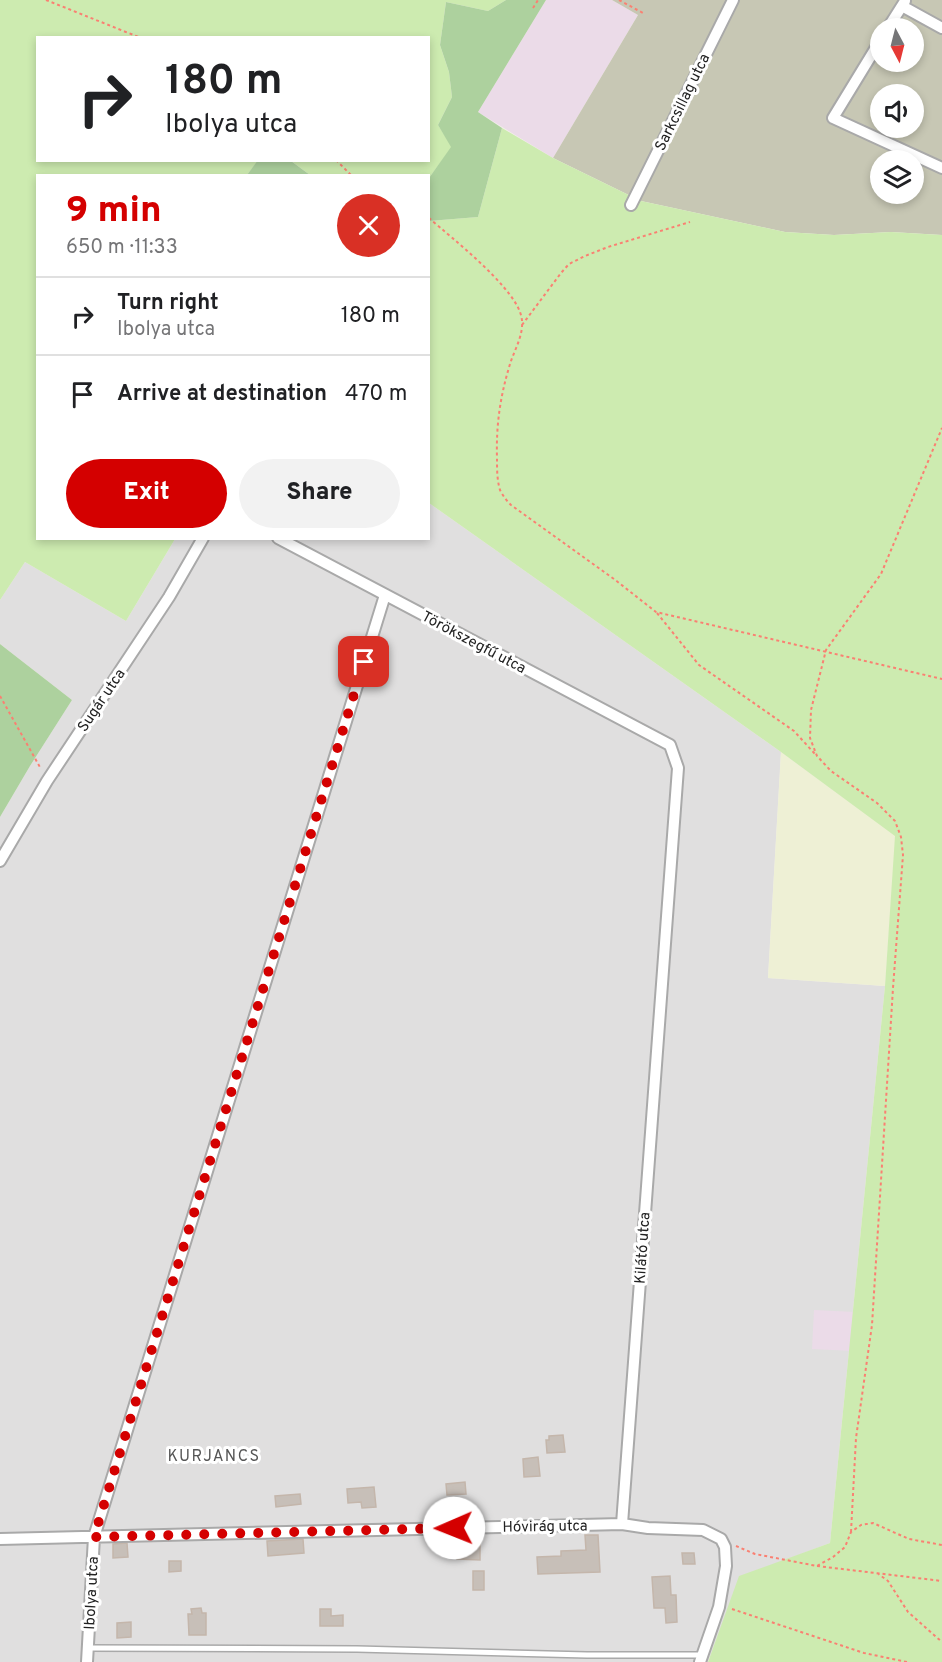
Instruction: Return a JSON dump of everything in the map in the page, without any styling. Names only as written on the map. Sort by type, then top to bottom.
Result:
[{"type":"street","name":"Sarkcsillag utca","points":[[631,205],[733,0]]},
{"type":"street","points":[[894,18],[904,3],[942,28]]},
{"type":"street","points":[[870,57],[833,118],[942,168]]},
{"type":"street","name":"Sugár utca","points":[[0,861],[47,781],[169,597],[202,540]]},
{"type":"street","name":"Törökszegfű utca","points":[[282,540],[670,745]]},
{"type":"street","name":"Ibolya utca","points":[[87,1662],[94,1537],[385,595]]},
{"type":"street","name":"Kilátó utca","points":[[622,1524],[678,768],[670,745]]},
{"type":"street","points":[[622,1524],[648,1528],[703,1530],[721,1539],[725,1547],[726,1566],[719,1607],[701,1658]]},
{"type":"street","name":"Hóvirág utca","points":[[0,1539],[622,1524]]},
{"type":"lane","points":[[88,1648],[357,1649],[701,1658]]},
{"type":"path","points":[[46,0],[136,36]]},
{"type":"path","points":[[534,0],[533,8],[538,0]]},
{"type":"path","points":[[619,0],[643,13]]},
{"type":"path","points":[[338,162],[350,174]]},
{"type":"path","points":[[430,219],[503,287],[516,303],[521,314],[522,326]]},
{"type":"path","points":[[690,222],[585,256],[569,264],[554,280],[522,326],[499,405],[496,438],[497,479],[501,492],[511,505],[656,612],[699,664],[794,731],[831,771],[877,803],[895,821],[901,837],[903,855],[873,1314],[864,1394],[856,1438],[851,1532],[845,1546],[833,1557],[817,1566]]},
{"type":"path","points":[[817,756],[810,738],[811,710],[826,651],[881,574],[942,428]]},
{"type":"path","points":[[656,612],[942,679]]},
{"type":"path","points":[[0,696],[47,781]]},
{"type":"path","points":[[851,1532],[861,1525],[873,1523],[909,1539],[942,1545]]},
{"type":"path","points":[[721,1539],[755,1554],[817,1566],[942,1581]]},
{"type":"path","points":[[875,1572],[888,1581],[908,1612],[942,1642]]},
{"type":"path","points":[[719,1607],[748,1614],[864,1653],[907,1662]]},
{"type":"shaded area","points":[[546,0],[612,0],[638,15],[553,158],[478,112]]},
{"type":"shaded area","points":[[612,0],[942,0],[942,235],[891,232],[834,235],[785,232],[641,201],[553,158],[638,15]]},
{"type":"shaded area","points":[[430,504],[781,752],[768,978],[885,986],[830,1543],[740,1577],[708,1662],[0,1662],[0,817],[72,700],[0,644],[0,600],[25,562],[126,621],[174,540],[430,540]]},
{"type":"shaded area","points":[[781,752],[896,836],[885,986],[768,978]]},
{"type":"shaded area","points":[[814,1310],[855,1312],[853,1351],[812,1349]]},
{"type":"green space","points":[[0,0],[506,0],[488,11],[446,2],[440,45],[449,72],[452,97],[438,125],[452,147],[430,177],[430,174],[309,174],[292,162],[430,162],[430,36],[36,36],[36,162],[257,162],[248,174],[36,174],[36,540],[174,540],[126,621],[25,562],[0,600]]},
{"type":"green space","points":[[506,0],[546,0],[478,112],[502,128],[478,217],[430,221],[430,177],[451,147],[438,125],[452,97],[449,72],[440,45],[446,2],[488,11]]},
{"type":"green space","points":[[502,128],[553,158],[641,201],[785,232],[834,235],[891,232],[942,235],[942,1662],[708,1662],[739,1576],[830,1543],[885,986],[895,836],[781,752],[430,504],[430,221],[478,217]]},
{"type":"green space","points":[[257,162],[292,162],[309,174],[248,174]]},
{"type":"green space","points":[[0,644],[72,700],[0,817]]},
{"type":"building","points":[[563,1435],[565,1452],[547,1453],[546,1440],[549,1440],[549,1436]]},
{"type":"building","points":[[538,1457],[540,1476],[524,1477],[523,1459]]},
{"type":"building","points":[[465,1482],[466,1494],[447,1495],[446,1484]]},
{"type":"building","points":[[374,1487],[376,1507],[362,1508],[361,1502],[348,1503],[347,1489]]},
{"type":"building","points":[[300,1494],[301,1504],[276,1507],[275,1496]]},
{"type":"building","points":[[585,1535],[598,1535],[600,1572],[538,1574],[537,1557],[561,1556],[561,1551],[586,1550]]},
{"type":"building","points":[[457,1537],[480,1537],[480,1560],[457,1559]]},
{"type":"building","points":[[303,1539],[304,1553],[268,1556],[267,1541]]},
{"type":"building","points":[[127,1543],[128,1557],[113,1558],[113,1544]]},
{"type":"building","points":[[682,1553],[694,1553],[695,1564],[683,1564]]},
{"type":"building","points":[[169,1561],[181,1561],[181,1571],[169,1572]]},
{"type":"building","points":[[473,1571],[484,1571],[484,1590],[473,1590]]},
{"type":"building","points":[[670,1576],[671,1595],[676,1595],[677,1622],[666,1623],[665,1608],[654,1608],[652,1577]]},
{"type":"building","points":[[201,1608],[202,1613],[206,1613],[206,1635],[189,1635],[188,1614],[192,1614],[191,1609]]},
{"type":"building","points":[[320,1609],[331,1609],[331,1616],[343,1615],[343,1626],[320,1626]]},
{"type":"building","points":[[131,1622],[131,1637],[117,1638],[117,1623]]},
{"type":"district","name":"KURJANCS","points":[[214,1455]]},
{"type":"route","points":[[364,662],[94,1537],[454,1528]]}]
